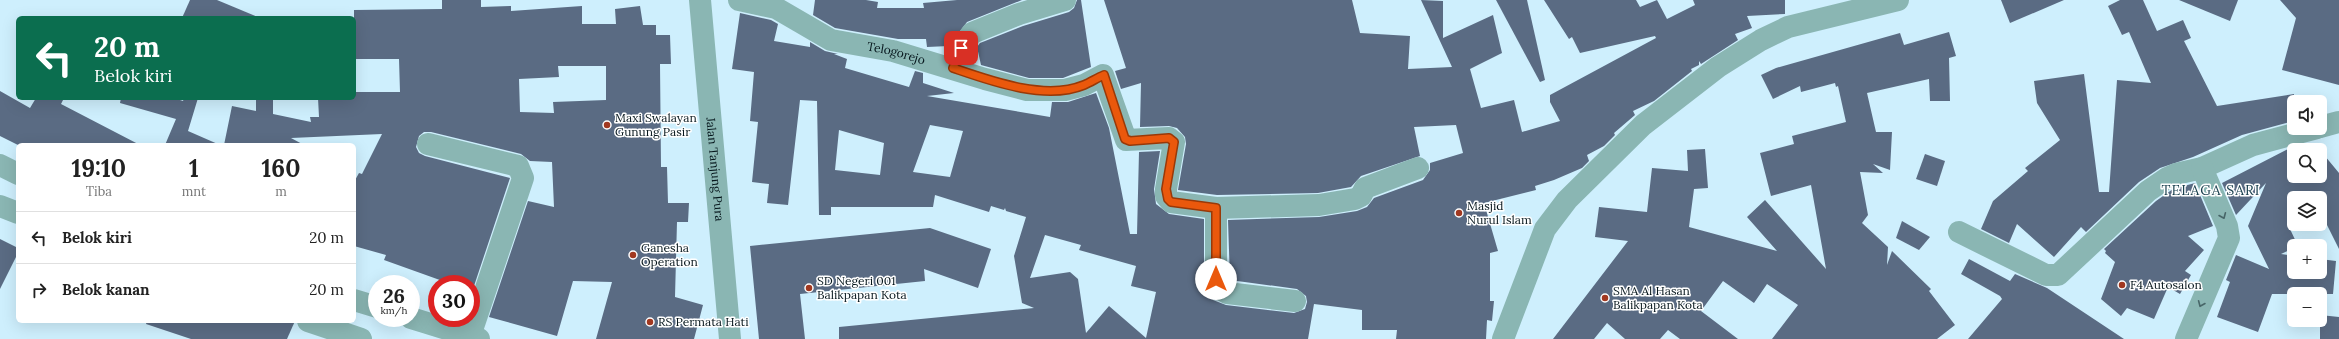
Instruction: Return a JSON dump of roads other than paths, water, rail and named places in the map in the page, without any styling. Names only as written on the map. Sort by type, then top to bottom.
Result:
[{"type":"street","name":"Jalan Tanjung Pura","points":[[700,0],[730,339]]},
{"type":"street","name":"Telogorejo","points":[[739,0],[776,8],[831,40],[893,51],[1027,90],[1065,90],[1084,85],[1104,75],[1125,139],[1130,141],[1169,138],[1174,142],[1166,189],[1168,199],[1171,202],[1216,208]]},
{"type":"street","points":[[953,68],[961,48],[972,33],[1019,14],[1065,0]]},
{"type":"street","points":[[1503,339],[1545,229],[1567,200],[1643,125],[1718,67],[1761,40],[1788,26],[1898,0]]},
{"type":"street","points":[[2327,125],[2339,122]]},
{"type":"street","points":[[1958,232],[2046,275],[2058,275],[2148,191],[2176,174],[2202,168],[2253,145],[2291,135]]},
{"type":"street","points":[[420,321],[474,338],[523,178],[518,166],[428,144]]},
{"type":"street","points":[[0,165],[16,173]]},
{"type":"street","points":[[1295,301],[1227,292],[1220,289],[1216,279],[1216,208],[1319,205],[1355,198],[1361,196],[1365,188],[1418,168]]},
{"type":"street","points":[[2186,339],[2229,238],[2227,226],[2202,168]]},
{"type":"street","points":[[0,206],[16,212]]},
{"type":"street","points":[[356,301],[368,304]]},
{"type":"street","points":[[314,323],[361,339]]},
{"type":"place","name":"Maxi Swalayan Gunung Pasir","points":[[607,125]]},
{"type":"place","name":"Masjid Nurul Islam","points":[[1459,213]]},
{"type":"place","name":"Ganesha Operation","points":[[633,255]]},
{"type":"place","name":"F4 Autosalon","points":[[2122,285]]},
{"type":"place","name":"SD Negeri 001 Balikpapan Kota","points":[[809,288]]},
{"type":"place","name":"SMA Al Hasan Balikpapan Kota","points":[[1605,298]]},
{"type":"place","name":"RS Permata Hati","points":[[650,322]]},
{"type":"district","name":"TELAGA SARI","points":[[2211,190]]}]
